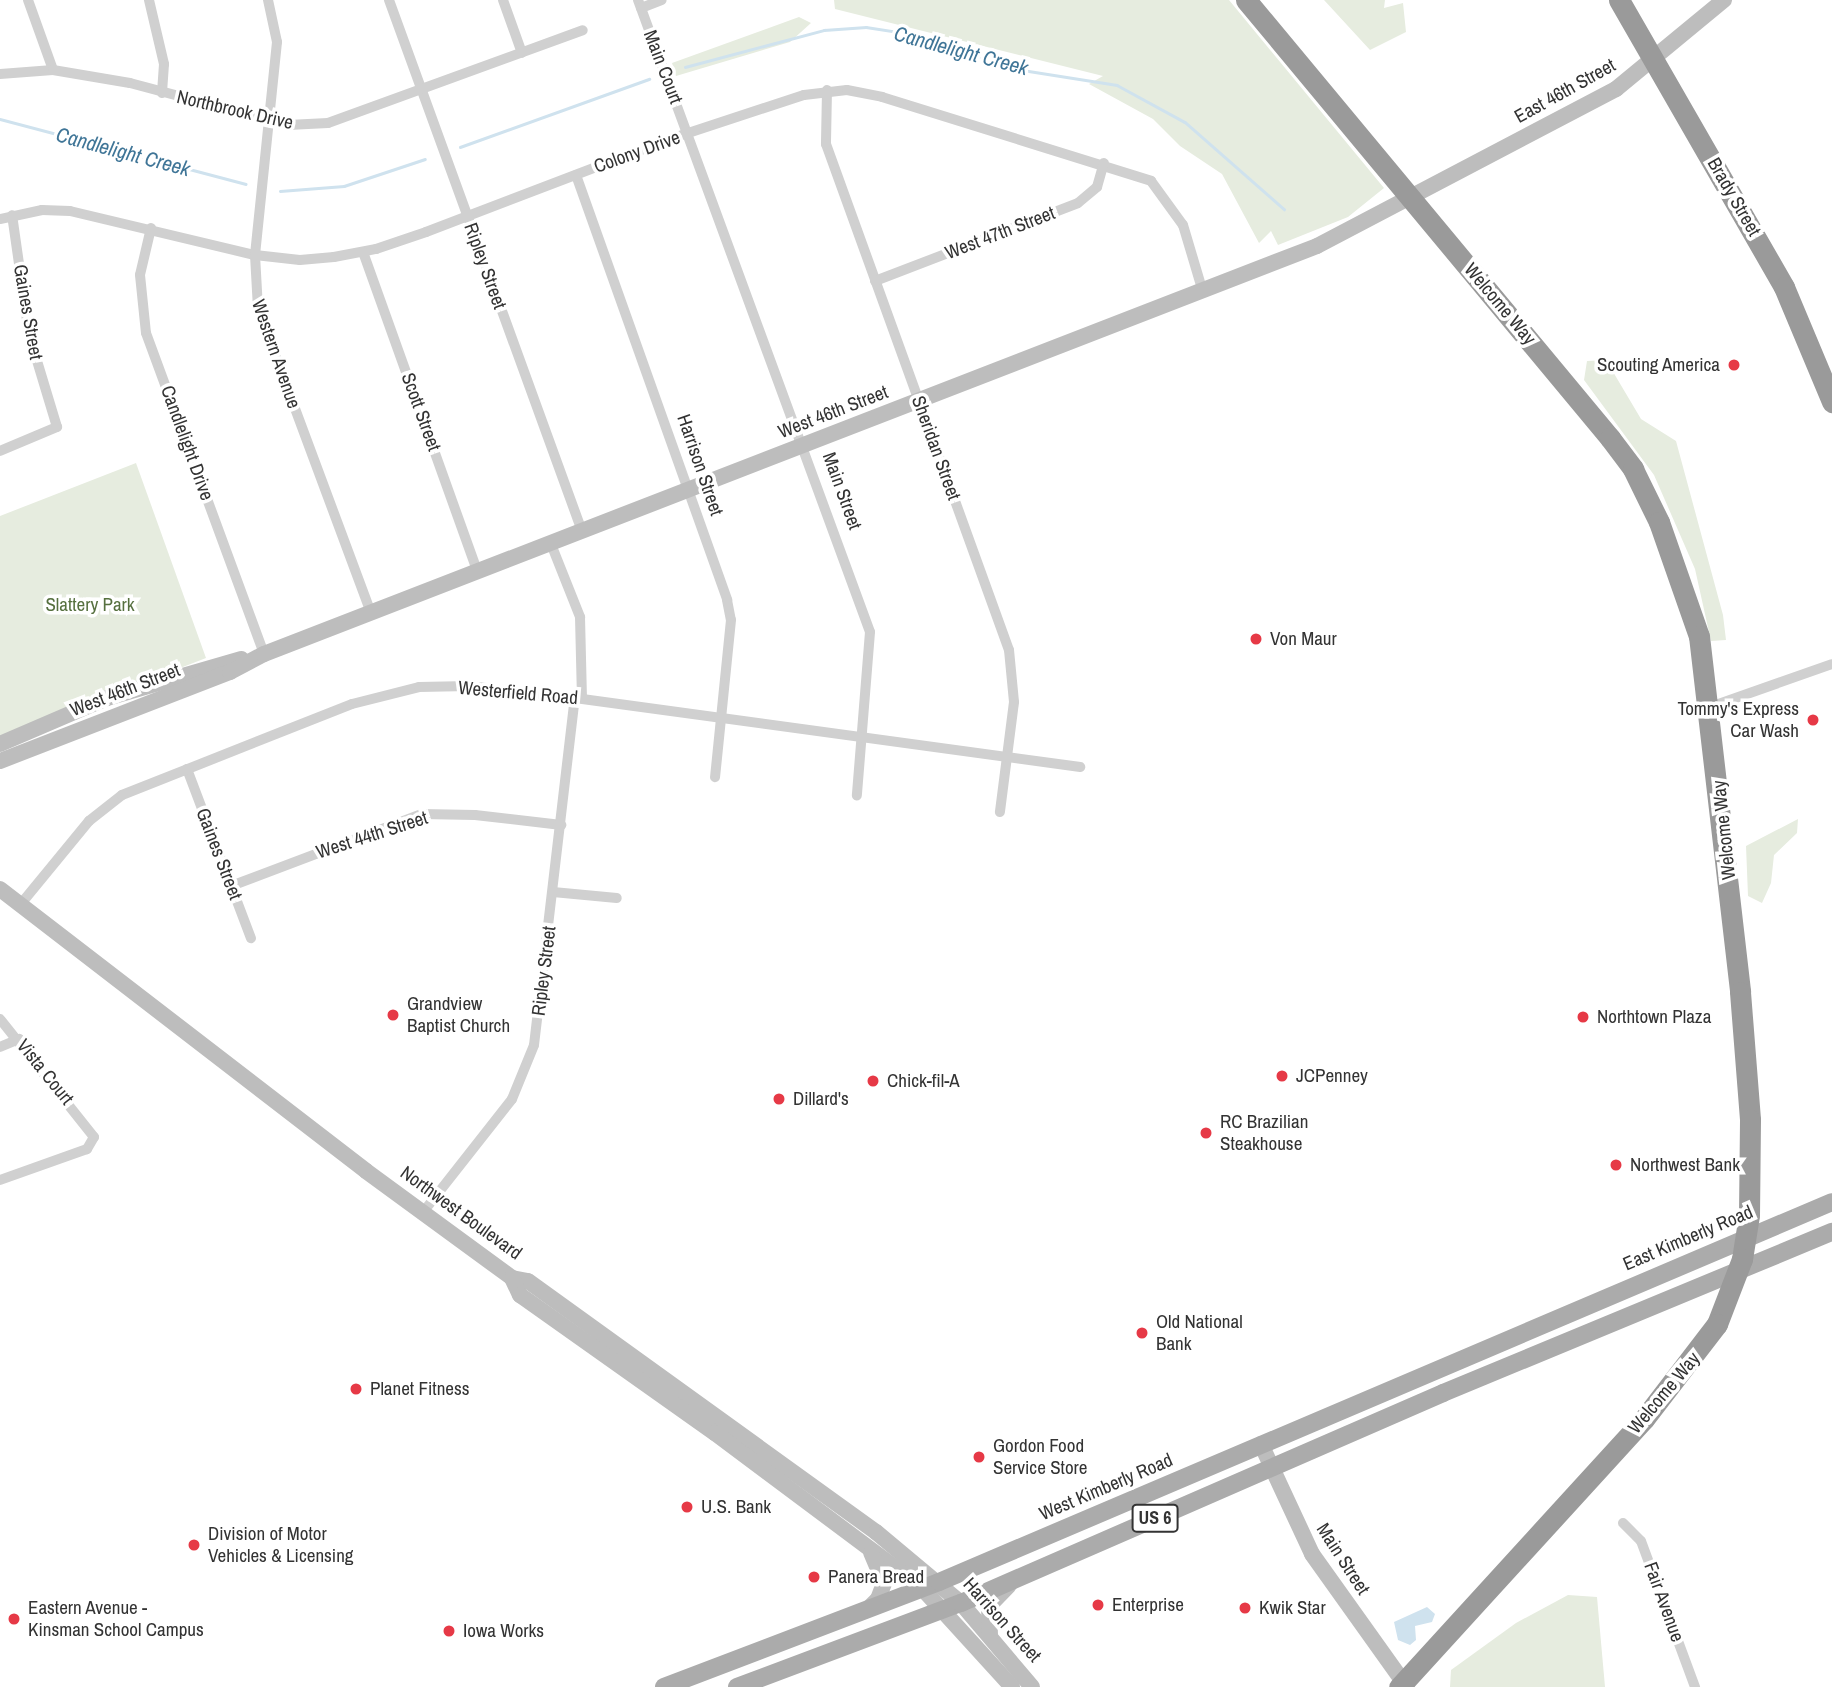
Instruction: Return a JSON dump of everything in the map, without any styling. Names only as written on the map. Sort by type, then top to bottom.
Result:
[{"type":"highway","name":"Welcome Way","points":[[1246,0],[1633,470],[1685,589],[1699,636],[1710,707],[1750,1109],[1745,1237],[1738,1270],[1717,1324],[1680,1376],[1403,1685]]},
{"type":"highway","name":"Brady Street","points":[[1619,0],[1784,287],[1832,402]]},
{"type":"main road","name":"East Kimberly Road","points":[[1561,1315],[1832,1202]]},
{"type":"main road","name":"US 6","points":[[737,1687],[961,1603],[1570,1340],[1832,1232]]},
{"type":"main road","name":"West Kimberly Road","points":[[664,1687],[930,1585],[1561,1315]]},
{"type":"street","points":[[28,0],[53,70]]},
{"type":"street","points":[[149,0],[164,64],[162,93]]},
{"type":"street","name":"Western Avenue","points":[[268,0],[277,42],[272,122],[255,255],[258,309],[371,613]]},
{"type":"street","name":"Ripley Street","points":[[388,0],[582,531]]},
{"type":"street","points":[[503,0],[522,53]]},
{"type":"street","points":[[639,4],[662,0]]},
{"type":"street","name":"East 46th Street","points":[[1411,198],[1616,89],[1653,62],[1724,0]]},
{"type":"street","name":"Main Court","points":[[639,4],[688,133]]},
{"type":"street","name":"Northbrook Drive","points":[[0,74],[53,70],[162,93],[272,122],[328,123],[583,30]]},
{"type":"street","name":"Colony Drive","points":[[0,219],[12,215],[70,211],[151,228],[255,255],[300,260],[363,251],[467,217],[688,133],[827,90],[883,97],[1104,163],[1151,181],[1169,200],[1183,225],[1203,292]]},
{"type":"street","name":"Sheridan Street","points":[[827,90],[826,144],[1009,650],[1014,702],[1000,813]]},
{"type":"street","name":"Main Street","points":[[688,133],[870,632],[865,737],[856,795]]},
{"type":"street","name":"West 47th Street","points":[[876,281],[1079,203],[1097,187],[1104,163]]},
{"type":"street","name":"Harrison Street","points":[[576,175],[731,620],[715,777]]},
{"type":"street","name":"West 46th Street","points":[[0,744],[107,698],[264,654],[478,573],[1203,292],[1317,246],[1411,198]]},
{"type":"street","name":"Gaines Street","points":[[0,451],[58,427],[29,334],[12,215]]},
{"type":"street","name":"Candlelight Drive","points":[[151,228],[140,275],[146,333],[264,654]]},
{"type":"street","name":"Scott Street","points":[[363,251],[478,573]]},
{"type":"street","name":"Ripley Street","points":[[424,1211],[520,1083],[538,1027],[561,825],[579,698],[580,617],[551,544]]},
{"type":"street","name":"West 46th Street","points":[[0,761],[230,672],[264,654]]},
{"type":"street","points":[[1710,707],[1832,664]]},
{"type":"street","name":"Westerfield Road","points":[[20,905],[89,821],[122,795],[382,694],[469,686],[579,698],[1080,767]]},
{"type":"street","name":"Gaines Street","points":[[187,769],[251,938]]},
{"type":"street","name":"West 44th Street","points":[[231,886],[422,814],[475,815],[561,825]]},
{"type":"street","name":"Northwest Boulevard","points":[[0,889],[512,1278],[528,1281],[930,1585]]},
{"type":"street","points":[[553,892],[617,898]]},
{"type":"street","name":"Vista Court","points":[[0,1018],[89,1127],[94,1137],[87,1149],[0,1180]]},
{"type":"street","points":[[0,1047],[19,1040]]},
{"type":"street","points":[[512,1278],[520,1295],[864,1542],[930,1585]]},
{"type":"street","points":[[1561,1315],[1570,1340]]},
{"type":"street","name":"Main Street","points":[[1261,1444],[1312,1554],[1403,1685]]},
{"type":"street","name":"Fair Avenue","points":[[1623,1523],[1641,1541],[1695,1687]]},
{"type":"street","points":[[864,1542],[884,1578],[878,1599],[868,1609]]},
{"type":"street","points":[[990,1637],[989,1606],[1020,1578]]},
{"type":"street","name":"Harrison Street","points":[[930,1585],[961,1603],[1032,1687]]},
{"type":"street","name":"Harrison Street","points":[[930,1585],[942,1610],[1012,1687]]},
{"type":"green space","points":[[834,0],[1229,0],[1384,188],[1348,217],[1278,245],[1271,231],[1259,243],[1222,174],[1180,146],[1153,119],[1089,84],[1103,76],[835,9]]},
{"type":"green space","points":[[1324,0],[1385,0],[1384,8],[1403,3],[1406,32],[1370,50]]},
{"type":"green space","points":[[799,17],[811,23],[790,42],[676,76],[672,63]]},
{"type":"green space","points":[[1606,360],[1641,419],[1676,441],[1723,615],[1726,640],[1711,641],[1695,569],[1654,475],[1584,380],[1587,361]]},
{"type":"green space","name":"Slattery Park","points":[[136,463],[206,658],[0,738],[0,516]]},
{"type":"green space","points":[[1798,819],[1797,833],[1774,855],[1771,883],[1762,903],[1748,896],[1746,846]]},
{"type":"green space","points":[[1568,1595],[1597,1597],[1605,1687],[1450,1687],[1451,1670],[1516,1623]]},
{"type":"water","points":[[1427,1607],[1435,1614],[1432,1622],[1415,1626],[1416,1640],[1410,1645],[1398,1640],[1394,1622]]},
{"type":"waterway","name":"Candlelight Creek","points":[[685,67],[824,30],[866,27],[911,34],[1016,69],[1117,85],[1185,122],[1284,209]]},
{"type":"waterway","name":"Candlelight Creek","points":[[460,147],[649,79]]},
{"type":"waterway","name":"Candlelight Creek","points":[[0,119],[246,184]]},
{"type":"waterway","name":"Candlelight Creek","points":[[280,191],[344,186],[425,159]]},
{"type":"place","name":"Scouting America","points":[[1734,365]]},
{"type":"place","name":"Von Maur","points":[[1256,639]]},
{"type":"place","name":"Tommy's Express Car Wash","points":[[1813,720]]},
{"type":"place","name":"Grandview Baptist Church","points":[[393,1015]]},
{"type":"place","name":"Northtown Plaza","points":[[1583,1017]]},
{"type":"place","name":"JCPenney","points":[[1282,1076]]},
{"type":"place","name":"Chick-fil-A","points":[[873,1081]]},
{"type":"place","name":"Dillard's","points":[[779,1099]]},
{"type":"place","name":"RC Brazilian Steakhouse","points":[[1206,1133]]},
{"type":"place","name":"Northwest Bank","points":[[1616,1165]]},
{"type":"place","name":"Old National Bank","points":[[1142,1333]]},
{"type":"place","name":"Planet Fitness","points":[[356,1389]]},
{"type":"place","name":"Gordon Food Service Store","points":[[979,1457]]},
{"type":"place","name":"U.S. Bank","points":[[687,1507]]},
{"type":"place","name":"Division of Motor Vehicles & Licensing","points":[[194,1545]]},
{"type":"place","name":"Panera Bread","points":[[814,1577]]},
{"type":"place","name":"Enterprise","points":[[1098,1605]]},
{"type":"place","name":"Kwik Star","points":[[1245,1608]]},
{"type":"place","name":"Eastern Avenue - Kinsman School Campus","points":[[14,1619]]},
{"type":"place","name":"Iowa Works","points":[[449,1631]]}]
